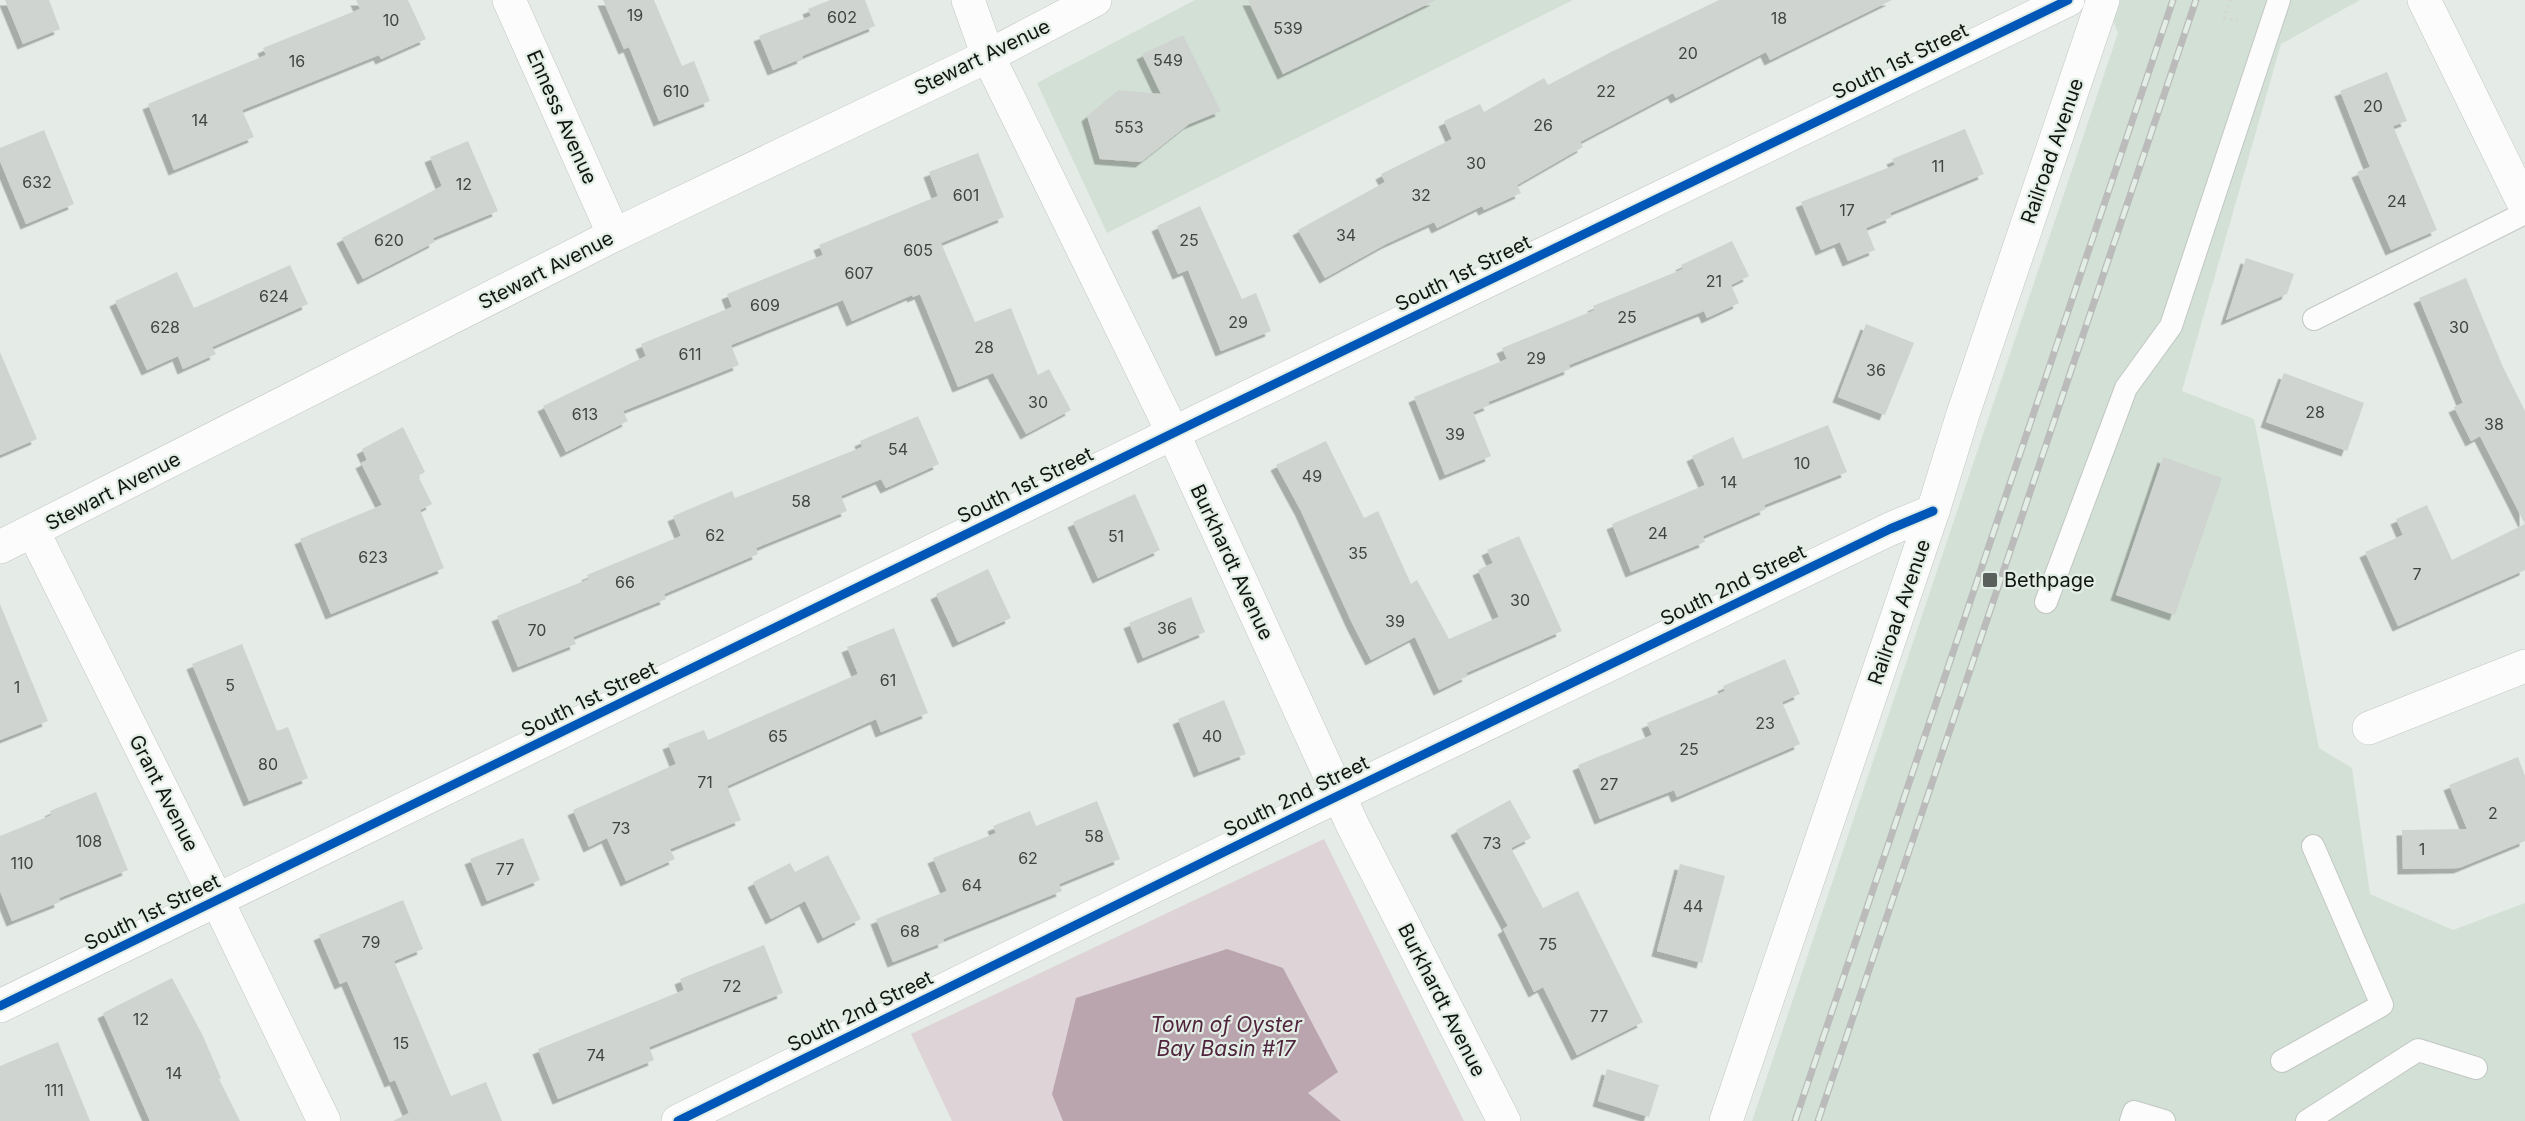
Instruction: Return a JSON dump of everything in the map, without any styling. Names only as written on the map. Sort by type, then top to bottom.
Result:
[{"type":"street","name":"Enness Avenue","points":[[509,0],[614,235]]},
{"type":"street","name":"Burkhardt Avenue","points":[[968,0],[988,56],[1173,433],[1338,795],[1504,1121]]},
{"type":"street","name":"Stewart Avenue","points":[[0,548],[614,235],[988,56],[1095,0]]},
{"type":"street","name":"South 1st Street","points":[[0,1006],[1173,433],[2068,0]]},
{"type":"street","name":"Railroad Avenue","points":[[1726,1121],[2103,0]]},
{"type":"street","points":[[2424,0],[2525,206]]},
{"type":"street","name":"South 2nd Street","points":[[678,1121],[1338,795],[1890,529],[1933,511]]},
{"type":"street","name":"Grant Avenue","points":[[33,531],[218,900],[324,1121]]},
{"type":"street","points":[[2369,728],[2525,666]]},
{"type":"lane","points":[[2046,602],[2126,388],[2171,326],[2279,0]]},
{"type":"lane","points":[[2314,319],[2525,213]]},
{"type":"lane","points":[[2282,1061],[2382,1005],[2313,846]]},
{"type":"lane","points":[[2307,1121],[2418,1050],[2476,1068]]},
{"type":"lane","points":[[2131,1121],[2134,1112],[2164,1121]]},
{"type":"path","points":[[2230,0],[2225,18],[2244,23]]},
{"type":"shaded area","points":[[1195,0],[1573,0],[1107,233],[1037,83]]},
{"type":"shaded area","points":[[2105,0],[2360,0],[2281,44],[2182,391],[2254,419],[2319,748],[2352,768],[2370,894],[2453,930],[2525,903],[2525,1121],[1752,1121],[2118,33]]},
{"type":"shaded area","points":[[1324,839],[1464,1121],[952,1121],[911,1034]]},
{"type":"water","name":"Town of Oyster Bay Basin #17","points":[[1227,949],[1283,968],[1338,1072],[1308,1093],[1341,1121],[1063,1121],[1052,1094],[1076,998]]},
{"type":"building","points":[[5,0],[49,0],[60,29],[23,44]]},
{"type":"building","points":[[356,0],[408,0],[426,39],[381,59],[379,55],[242,110],[254,137],[174,170],[148,104],[266,55],[263,48],[360,9]]},
{"type":"building","points":[[603,0],[654,0],[682,66],[694,61],[710,101],[659,121],[629,47],[624,49]]},
{"type":"building","points":[[830,0],[865,0],[875,26],[773,70],[759,36],[811,16],[808,9]]},
{"type":"building","points":[[1248,0],[1436,0],[1283,74]]},
{"type":"building","points":[[1719,0],[1892,0],[1770,60],[1766,52],[1676,98],[1673,93],[1580,142],[1583,147],[1517,185],[1521,193],[1484,210],[1482,206],[1437,228],[1434,222],[1386,244],[1325,278],[1298,230],[1385,182],[1381,174],[1452,139],[1444,121],[1480,104],[1484,112],[1544,78],[1548,85]]},
{"type":"building","points":[[1183,35],[1221,111],[1189,124],[1141,162],[1100,159],[1087,116],[1119,90],[1161,94],[1142,54]]},
{"type":"building","points":[[2387,72],[2407,121],[2393,126],[2437,230],[2391,250],[2357,172],[2370,167],[2340,91]]},
{"type":"building","points":[[1965,129],[1984,174],[1890,213],[1892,217],[1866,228],[1875,250],[1848,261],[1840,242],[1821,250],[1801,202],[1895,165],[1892,159]]},
{"type":"building","points":[[44,130],[74,204],[26,224],[0,161],[0,148]]},
{"type":"building","points":[[468,141],[498,211],[433,238],[435,242],[363,279],[342,238],[442,186],[430,157]]},
{"type":"building","points":[[978,153],[1004,217],[941,243],[975,322],[1011,308],[1038,375],[1049,369],[1071,410],[1026,434],[993,373],[958,387],[920,294],[913,297],[912,295],[852,321],[843,300],[731,345],[739,365],[623,411],[628,421],[566,452],[543,406],[646,356],[641,344],[732,307],[727,294],[823,255],[819,245],[938,196],[929,172]]},
{"type":"building","points":[[1200,206],[1242,299],[1256,293],[1271,331],[1221,351],[1188,270],[1178,274],[1157,226]]},
{"type":"building","points":[[1732,241],[1749,276],[1731,285],[1739,303],[1707,318],[1704,311],[1569,365],[1570,369],[1488,402],[1490,405],[1473,412],[1491,456],[1445,475],[1414,397],[1507,359],[1502,348],[1595,310],[1593,306],[1683,269],[1681,265]]},
{"type":"building","points":[[2246,258],[2294,274],[2287,294],[2226,320]]},
{"type":"building","points":[[290,265],[308,304],[212,347],[216,354],[183,369],[178,356],[147,370],[115,301],[177,272],[194,308]]},
{"type":"building","points":[[2466,278],[2503,367],[2525,411],[2525,524],[2480,436],[2471,441],[2454,407],[2463,403],[2419,298]]},
{"type":"building","points":[[1866,324],[1914,343],[1885,415],[1838,397]]},
{"type":"building","points":[[0,352],[37,439],[0,455]]},
{"type":"building","points":[[2284,373],[2364,403],[2347,451],[2266,422]]},
{"type":"building","points":[[918,416],[939,464],[886,488],[881,479],[841,496],[847,511],[756,548],[758,554],[664,594],[666,599],[573,637],[576,644],[518,667],[497,616],[589,579],[587,575],[681,536],[673,516],[732,491],[735,498],[862,447],[860,441]]},
{"type":"building","points":[[1828,425],[1847,472],[1764,505],[1766,509],[1703,536],[1705,542],[1631,572],[1612,524],[1705,485],[1692,456],[1733,437],[1743,459]]},
{"type":"building","points":[[403,427],[425,472],[418,476],[432,504],[420,510],[444,568],[331,614],[300,539],[382,505],[361,463],[367,460],[362,449]]},
{"type":"building","points":[[1326,441],[1364,518],[1378,511],[1411,584],[1417,580],[1449,639],[1499,617],[1478,570],[1493,563],[1487,550],[1519,536],[1562,631],[1466,673],[1468,676],[1439,690],[1415,637],[1371,660],[1301,511],[1276,465]]},
{"type":"building","points":[[2163,457],[2222,478],[2175,615],[2116,595]]},
{"type":"building","points":[[1135,494],[1160,550],[1098,578],[1073,522]]},
{"type":"building","points":[[2427,505],[2452,560],[2525,524],[2525,570],[2398,626],[2365,552],[2403,535],[2396,519]]},
{"type":"building","points":[[988,569],[1011,618],[958,642],[936,594]]},
{"type":"building","points":[[1191,597],[1205,632],[1143,658],[1129,623]]},
{"type":"building","points":[[0,604],[48,721],[0,740]]},
{"type":"building","points":[[894,628],[928,713],[881,732],[876,719],[727,786],[741,820],[670,849],[675,859],[626,881],[607,838],[589,847],[573,810],[676,764],[668,744],[704,730],[708,740],[858,674],[847,647]]},
{"type":"building","points":[[242,644],[277,731],[288,727],[308,778],[249,801],[192,664]]},
{"type":"building","points":[[1785,659],[1800,694],[1782,702],[1800,744],[1677,797],[1674,790],[1600,819],[1578,765],[1652,735],[1647,723],[1725,691],[1723,686]]},
{"type":"building","points":[[1224,700],[1246,754],[1199,772],[1178,719]]},
{"type":"building","points":[[2518,757],[2525,776],[2525,841],[2459,868],[2403,869],[2402,830],[2467,829],[2449,785]]},
{"type":"building","points":[[96,792],[128,870],[59,898],[60,902],[12,921],[0,891],[0,836],[52,815],[50,811]]},
{"type":"building","points":[[1510,800],[1531,838],[1511,848],[1543,908],[1578,891],[1643,1022],[1577,1055],[1543,987],[1534,992],[1503,929],[1508,926],[1456,830]]},
{"type":"building","points":[[1097,801],[1120,859],[1059,884],[1062,891],[943,939],[944,942],[893,962],[876,919],[947,891],[933,858],[996,833],[993,826],[1030,811],[1036,826]]},
{"type":"building","points":[[523,838],[540,880],[487,901],[470,859]]},
{"type":"building","points":[[828,855],[861,919],[823,938],[805,901],[771,919],[753,882],[790,863],[795,872]]},
{"type":"building","points":[[1680,864],[1725,876],[1702,963],[1657,951]]},
{"type":"building","points":[[403,900],[423,949],[394,961],[451,1096],[486,1082],[502,1121],[393,1121],[409,1113],[395,1080],[390,1082],[347,981],[340,984],[319,935]]},
{"type":"building","points":[[764,945],[783,993],[649,1047],[654,1060],[558,1099],[538,1049],[684,990],[680,979]]},
{"type":"building","points":[[172,978],[203,1036],[221,1078],[219,1079],[240,1121],[150,1121],[103,1013]]},
{"type":"building","points":[[58,1042],[90,1121],[0,1121],[0,1066]]},
{"type":"building","points":[[1607,1069],[1659,1085],[1649,1117],[1598,1101]]},
{"type":"railway","points":[[1795,1121],[2173,0]]},
{"type":"railway","points":[[1818,1121],[2196,0]]},
{"type":"cycle path","points":[[0,1006],[1200,420],[2068,0]]},
{"type":"cycle path","points":[[678,1121],[1313,808],[1890,529],[1933,511]]},
{"type":"place","name":"Bethpage","points":[[1990,580]]}]
